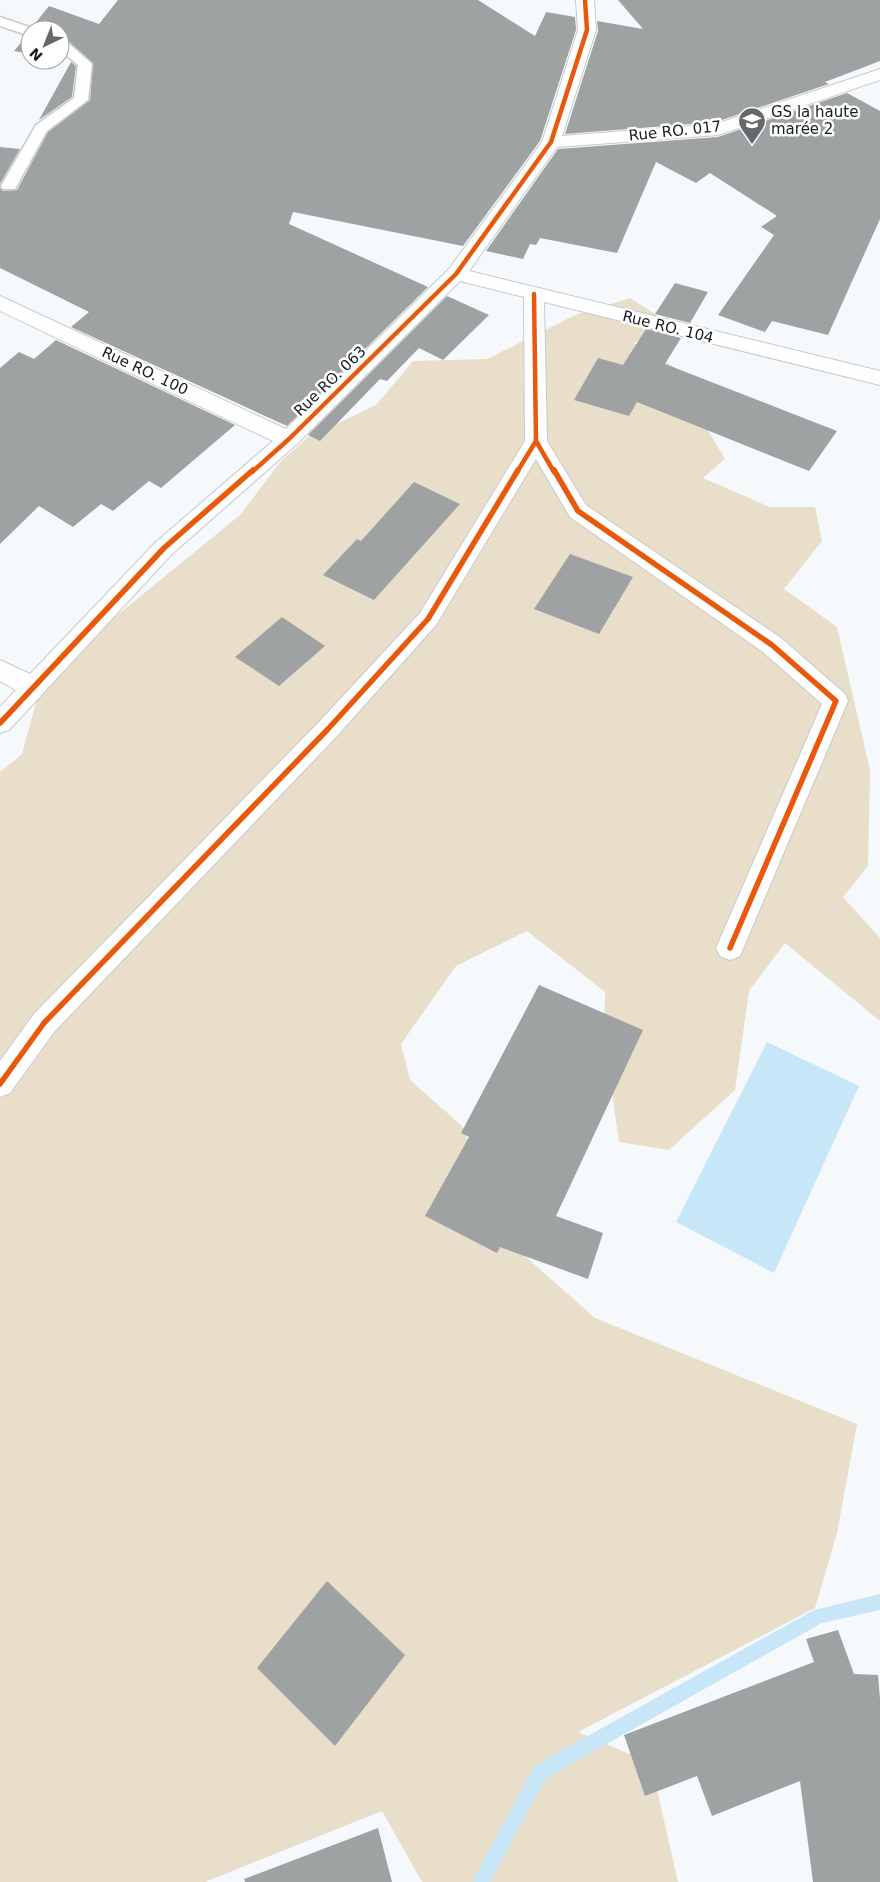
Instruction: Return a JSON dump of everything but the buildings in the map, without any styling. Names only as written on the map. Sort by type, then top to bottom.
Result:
[{"type":"street","name":"Rue RO. 063","points":[[0,723],[164,548],[289,439],[456,274],[551,142],[587,30],[585,0]]},
{"type":"street","name":"Rue RO. 017","points":[[551,142],[718,129],[880,74]]},
{"type":"street","name":"Rue RO. 104","points":[[456,274],[880,378]]},
{"type":"street","points":[[534,294],[536,441],[578,511],[772,645],[836,701],[730,948]]},
{"type":"street","name":"Rue RO. 100","points":[[0,303],[289,439]]},
{"type":"street","points":[[0,1084],[44,1023],[328,729],[428,619],[536,441]]},
{"type":"street","points":[[0,669],[32,687]]},
{"type":"lane","points":[[0,21],[20,28]]},
{"type":"lane","points":[[9,186],[41,128],[81,100],[85,64],[70,51]]},
{"type":"shaded area","points":[[630,298],[655,314],[660,335],[633,343],[677,369],[700,417],[725,459],[703,478],[770,507],[815,507],[822,541],[784,589],[837,627],[870,770],[868,866],[843,897],[880,938],[880,1021],[785,943],[749,991],[735,1090],[669,1150],[619,1142],[604,1033],[605,992],[527,931],[456,966],[401,1044],[410,1080],[462,1126],[509,1242],[595,1318],[857,1424],[837,1533],[815,1608],[578,1732],[651,1763],[678,1882],[422,1882],[382,1811],[205,1882],[0,1882],[0,772],[22,754],[37,699],[115,617],[240,515],[281,461],[307,438],[376,405],[413,361],[487,359],[575,315]]},
{"type":"water","points":[[767,1042],[859,1086],[774,1273],[676,1222]]},
{"type":"waterway","points":[[481,1882],[540,1772],[820,1616],[880,1602]]},
{"type":"cycle path","points":[[0,723],[164,548],[289,439],[456,274],[551,142],[587,30],[585,0]]},
{"type":"cycle path","points":[[534,294],[536,441],[578,511],[772,645],[836,701],[730,948]]},
{"type":"cycle path","points":[[0,1084],[44,1023],[328,729],[428,619],[536,441]]},
{"type":"place","name":"GS la haute marée 2","points":[[752,145]]}]
